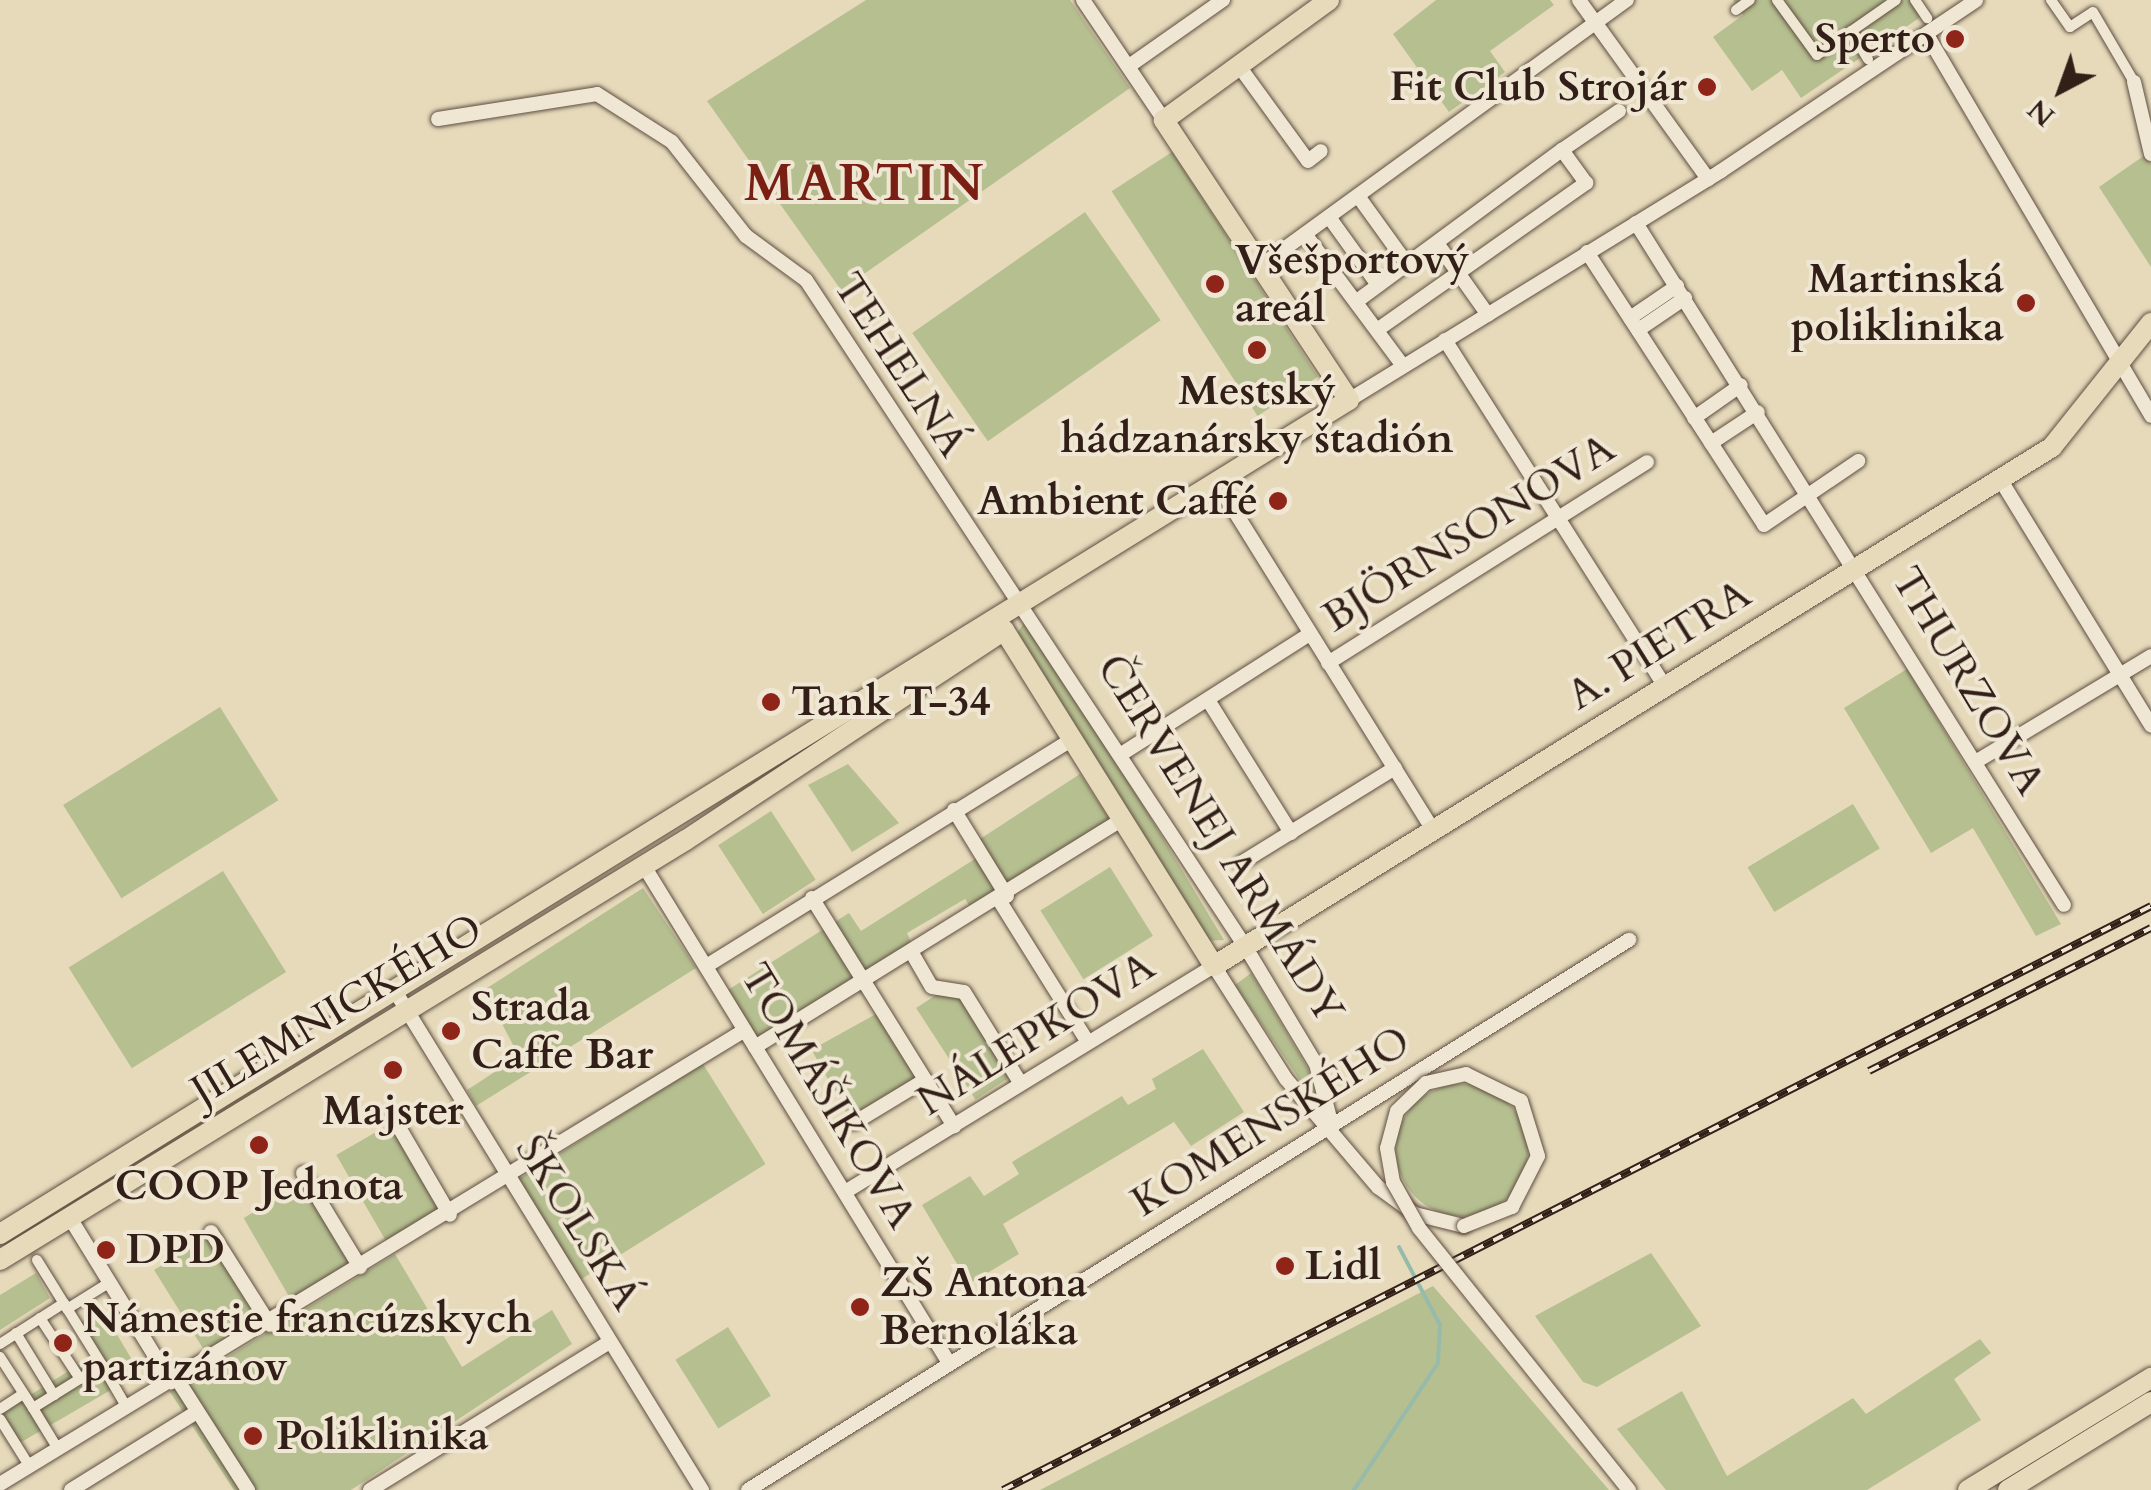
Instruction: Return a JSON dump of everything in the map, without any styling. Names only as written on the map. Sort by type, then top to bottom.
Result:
[{"type":"main road","points":[[1329,0],[1164,120],[1349,400]]},
{"type":"main road","name":"A. PIETRA","points":[[1214,966],[2000,480],[2072,430],[2118,361],[2151,323]]},
{"type":"main road","name":"JILEMNICKÉHO","points":[[0,1234],[1349,400]]},
{"type":"main road","points":[[1004,630],[1018,607]]},
{"type":"main road","name":"JILEMNICKÉHO","points":[[0,1260],[713,823],[1004,630]]},
{"type":"main road","name":"ČERVENEJ ARMÁDY","points":[[1004,630],[1214,966]]},
{"type":"main road","points":[[2008,1490],[2101,1421],[2151,1378]]},
{"type":"main road","points":[[1968,1490],[2101,1421],[2151,1402]]},
{"type":"street","points":[[1129,66],[1223,0]]},
{"type":"street","points":[[1579,0],[1708,179]]},
{"type":"street","points":[[1262,265],[1627,0]]},
{"type":"street","points":[[1736,10],[1750,0]]},
{"type":"street","points":[[1777,0],[1816,55],[1896,0]]},
{"type":"street","points":[[1915,0],[2151,416]]},
{"type":"street","points":[[1349,400],[1708,179],[1927,27],[1976,0]]},
{"type":"street","points":[[2051,0],[2070,27],[2093,12],[2134,82],[2146,111],[2151,154]]},
{"type":"street","points":[[1089,2],[1164,120]]},
{"type":"street","points":[[1851,31],[1868,59]]},
{"type":"street","points":[[1239,66],[1308,161],[1321,151]]},
{"type":"street","name":"TEHELNÁ","points":[[438,118],[598,94],[672,142],[746,236],[826,304],[1018,607]]},
{"type":"street","points":[[1357,301],[1619,111]]},
{"type":"street","points":[[1378,330],[1586,184],[1562,150]]},
{"type":"street","points":[[1358,196],[1407,264]]},
{"type":"street","points":[[1329,217],[1378,285]]},
{"type":"street","name":"THURZOVA","points":[[1636,222],[1858,566],[2064,905]]},
{"type":"street","points":[[1306,234],[1403,366]]},
{"type":"street","points":[[1436,243],[1488,314]]},
{"type":"street","points":[[1587,252],[1764,526],[1858,461]]},
{"type":"street","points":[[1634,324],[1681,292]]},
{"type":"street","points":[[1445,340],[1666,686]]},
{"type":"street","points":[[1694,418],[1740,386]]},
{"type":"street","points":[[1711,444],[1758,412]]},
{"type":"street","name":"BJÖRNSONOVA","points":[[1328,663],[1648,462]]},
{"type":"street","points":[[2000,480],[2151,725]]},
{"type":"street","points":[[1217,483],[1432,830]]},
{"type":"street","name":"ČERVENEJ ARMÁDY","points":[[1018,607],[1037,618],[1245,946],[1316,1064],[1332,1126]]},
{"type":"street","points":[[1123,753],[1310,634]]},
{"type":"street","points":[[1977,761],[2151,656]]},
{"type":"street","points":[[1208,700],[1291,833]]},
{"type":"street","points":[[708,965],[1073,739]]},
{"type":"street","points":[[1242,863],[1394,768]]},
{"type":"street","points":[[701,804],[713,823]]},
{"type":"street","points":[[954,810],[1087,1041]]},
{"type":"street","points":[[755,1047],[1003,898],[1124,820]]},
{"type":"street","name":"TOMÁŠIKOVA","points":[[644,866],[950,1362]]},
{"type":"street","points":[[812,898],[954,1126]]},
{"type":"street","name":"KOMENSKÉHO","points":[[748,1490],[1630,940]]},
{"type":"street","points":[[912,953],[932,987],[964,992],[1022,1084]]},
{"type":"street","name":"ČERVENEJ ARMÁDY","points":[[1214,966],[1286,1080],[1332,1126],[1390,1198],[1464,1226],[1512,1207],[1538,1156],[1521,1100],[1466,1074],[1426,1083],[1397,1111],[1387,1148],[1393,1182],[1420,1228],[1628,1490]]},
{"type":"street","name":"NÁLEPKOVA","points":[[845,1192],[1214,966]]},
{"type":"street","name":"ŠKOLSKÁ","points":[[396,992],[702,1490]]},
{"type":"street","points":[[0,1484],[126,1406],[270,1325],[745,1030]]},
{"type":"street","points":[[854,1122],[925,1080]]},
{"type":"street","points":[[393,1117],[450,1215]]},
{"type":"street","points":[[303,1173],[360,1267]]},
{"type":"street","points":[[70,1218],[248,1490]]},
{"type":"street","points":[[211,1232],[270,1325]]},
{"type":"street","points":[[37,1260],[126,1406]]},
{"type":"street","points":[[0,1344],[40,1318],[113,1288]]},
{"type":"street","points":[[40,1318],[80,1379]]},
{"type":"street","points":[[16,1333],[54,1395]]},
{"type":"street","points":[[370,1490],[610,1342]]},
{"type":"street","points":[[0,1357],[58,1449]]},
{"type":"street","points":[[33,1408],[102,1365]]},
{"type":"street","points":[[0,1409],[23,1394]]},
{"type":"street","points":[[71,1490],[197,1412]]},
{"type":"street","points":[[0,1419],[30,1467]]},
{"type":"green space","points":[[866,0],[1070,0],[1130,88],[841,290],[707,101]]},
{"type":"green space","points":[[1436,0],[1550,0],[1554,5],[1490,51],[1505,72],[1449,112],[1393,34]]},
{"type":"green space","points":[[1733,0],[1920,0],[1928,12],[1801,98],[1782,70],[1752,91],[1713,37],[1743,15]]},
{"type":"green space","name":"Všešportový areál","points":[[1172,152],[1318,377],[1258,416],[1112,191]]},
{"type":"green space","points":[[2145,155],[2151,164],[2151,267],[2099,187]]},
{"type":"green space","points":[[1085,212],[1161,320],[988,441],[912,333]]},
{"type":"green space","points":[[1024,623],[1036,627],[1224,940],[1206,941],[1017,633]]},
{"type":"green space","points":[[1907,669],[2061,924],[2036,936],[1973,828],[1931,853],[1844,708]]},
{"type":"green space","points":[[220,707],[278,800],[121,898],[63,805]]},
{"type":"green space","points":[[848,764],[899,823],[852,852],[808,785]]},
{"type":"green space","points":[[1080,774],[1111,822],[1010,888],[979,840]]},
{"type":"green space","points":[[1853,804],[1880,849],[1774,912],[1748,867]]},
{"type":"green space","points":[[771,811],[816,880],[763,914],[718,845]]},
{"type":"green space","points":[[978,857],[999,894],[973,911],[965,899],[907,933],[913,947],[758,1040],[728,990],[849,913],[861,931]]},
{"type":"green space","points":[[1110,867],[1153,936],[1083,979],[1040,910]]},
{"type":"green space","points":[[223,871],[286,972],[132,1068],[69,967]]},
{"type":"green space","points":[[643,888],[696,968],[476,1106],[467,1090],[519,1056],[484,990]]},
{"type":"green space","points":[[1251,973],[1307,1067],[1325,1117],[1235,985]]},
{"type":"green space","points":[[953,984],[1012,1075],[975,1099],[916,1008]]},
{"type":"green space","points":[[885,1009],[925,1081],[851,1121],[812,1050]]},
{"type":"green space","points":[[1203,1049],[1244,1112],[1191,1146],[1174,1122],[1003,1224],[1019,1254],[969,1284],[922,1205],[970,1176],[984,1196],[1019,1174],[1012,1162],[1122,1096],[1128,1105],[1156,1089],[1152,1079]]},
{"type":"green space","points":[[703,1064],[766,1164],[581,1280],[518,1180]]},
{"type":"green space","points":[[1462,1084],[1487,1089],[1509,1103],[1523,1125],[1528,1150],[1523,1175],[1509,1197],[1487,1211],[1462,1216],[1437,1211],[1415,1197],[1401,1175],[1396,1150],[1401,1125],[1415,1103],[1437,1089]]},
{"type":"green space","points":[[390,1124],[440,1211],[387,1242],[336,1155]]},
{"type":"green space","points":[[306,1182],[352,1263],[290,1299],[244,1218]]},
{"type":"green space","points":[[210,1235],[261,1317],[205,1352],[154,1270]]},
{"type":"green space","points":[[1651,1253],[1701,1326],[1597,1387],[1583,1382],[1535,1316]]},
{"type":"green space","points":[[395,1254],[462,1367],[552,1310],[572,1344],[351,1490],[234,1490],[170,1392]]},
{"type":"green space","points":[[36,1273],[50,1298],[0,1330],[0,1295]]},
{"type":"green space","points":[[1433,1286],[1609,1490],[1040,1490]]},
{"type":"green space","points":[[101,1308],[140,1373],[18,1444],[0,1414],[99,1352],[81,1322]]},
{"type":"green space","points":[[728,1327],[771,1396],[718,1429],[675,1360]]},
{"type":"green space","points":[[1980,1339],[1991,1353],[1954,1379],[1981,1420],[1867,1490],[1666,1490],[1617,1429],[1682,1391],[1727,1476],[1853,1398],[1866,1414]]},
{"type":"waterway","points":[[1354,1490],[1438,1363],[1440,1325],[1399,1247]]},
{"type":"railway","points":[[1003,1490],[2151,906]]},
{"type":"railway","points":[[1869,1071],[2151,928]]},
{"type":"place","name":"Sperto","points":[[1955,39]]},
{"type":"place","name":"Fit Club Strojár","points":[[1707,87]]},
{"type":"place","name":"Všešportový areál","points":[[1215,284]]},
{"type":"place","name":"Martinská poliklinika","points":[[2026,303]]},
{"type":"place","name":"Mestský hádzanársky štadión","points":[[1257,350]]},
{"type":"place","name":"Ambient Caffé","points":[[1278,501]]},
{"type":"place","name":"Tank T-34","points":[[771,702]]},
{"type":"place","name":"Strada Caffe Bar","points":[[451,1031]]},
{"type":"place","name":"Majster","points":[[393,1070]]},
{"type":"place","name":"COOP Jednota","points":[[259,1145]]},
{"type":"place","name":"DPD","points":[[106,1250]]},
{"type":"place","name":"Lidl","points":[[1285,1266]]},
{"type":"place","name":"ZŠ Antona Bernoláka","points":[[860,1307]]},
{"type":"place","name":"Námestie francúzskych partizánov","points":[[63,1343]]},
{"type":"place","name":"Poliklinika","points":[[253,1436]]},
{"type":"district","name":"MARTIN","points":[[865,185]]}]
